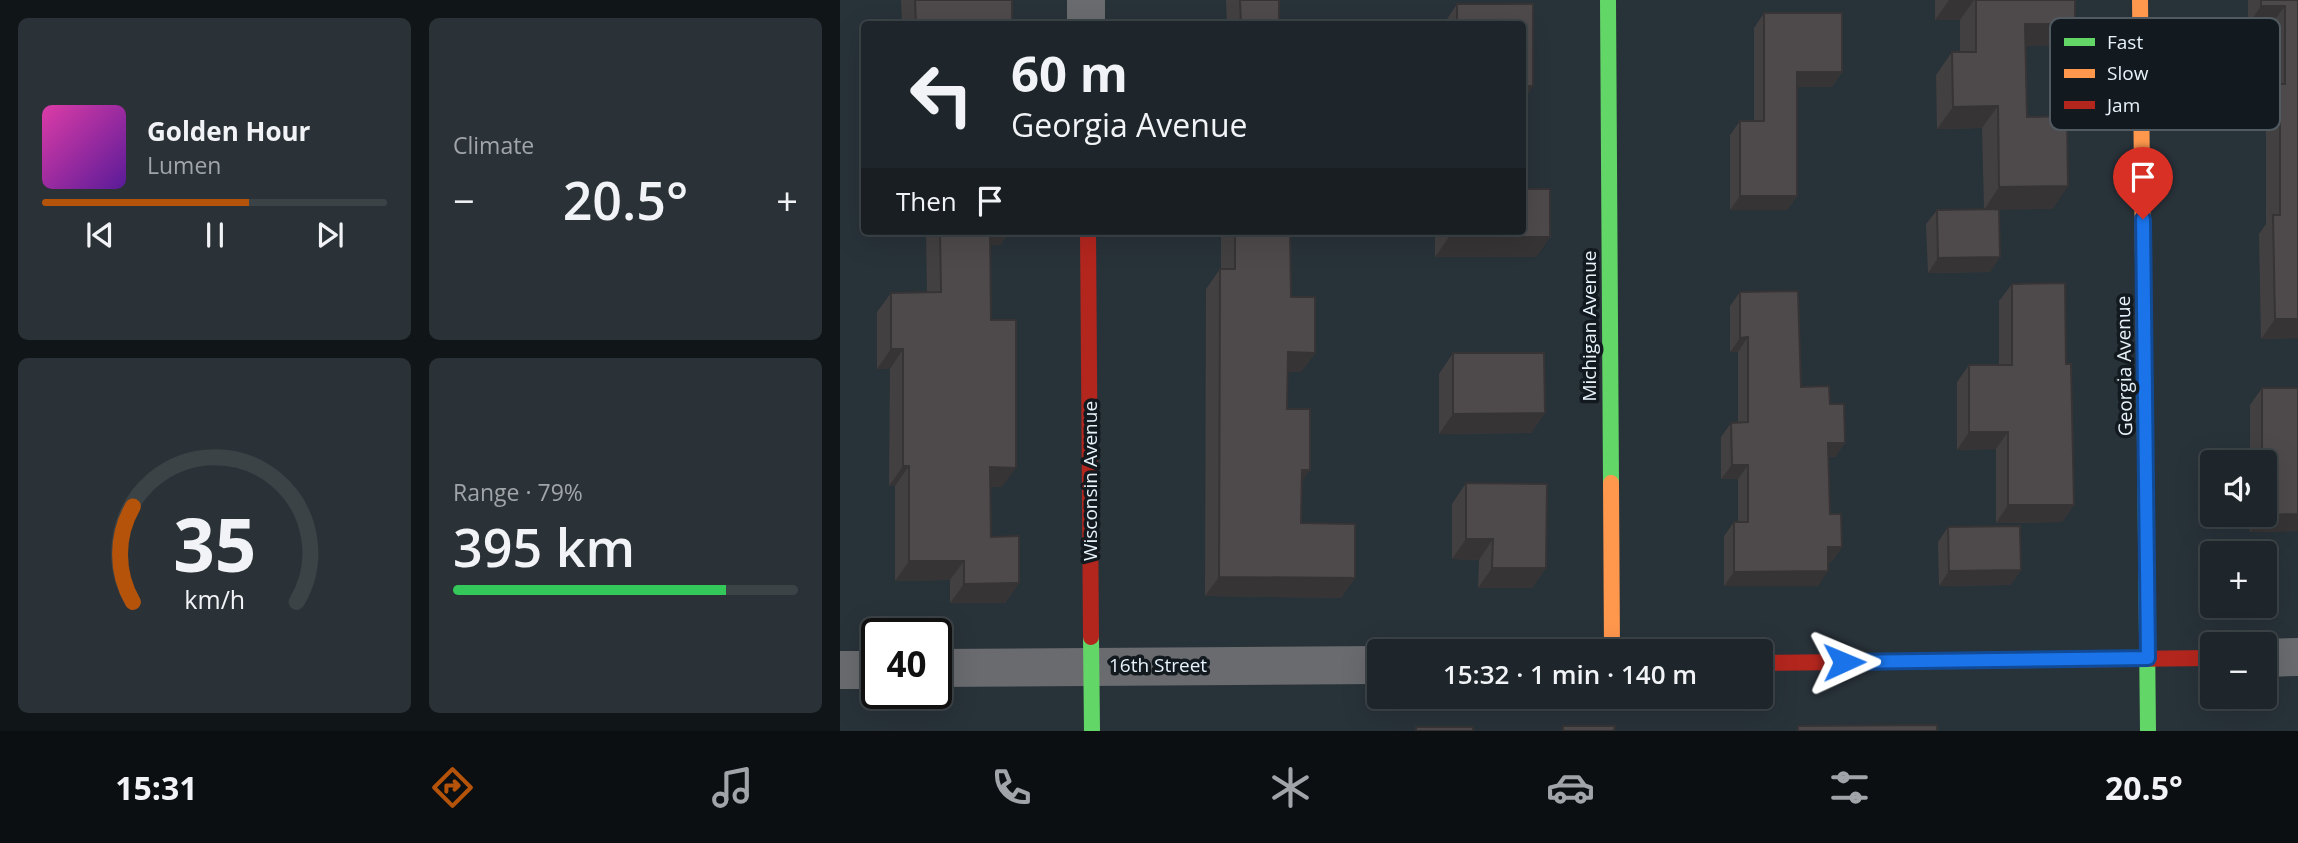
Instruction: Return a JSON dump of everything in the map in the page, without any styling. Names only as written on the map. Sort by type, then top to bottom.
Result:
[{"type":"street","points":[[1086,0],[1086,21]]},
{"type":"street","name":"Michigan Avenue","points":[[1608,0],[1612,639]]},
{"type":"street","name":"Georgia Avenue","points":[[2140,0],[2140,18]]},
{"type":"street","name":"Georgia Avenue","points":[[2142,130],[2148,731]]},
{"type":"street","name":"Wisconsin Avenue","points":[[1088,235],[1092,731]]},
{"type":"street","points":[[2277,658],[2298,657]]},
{"type":"street","points":[[1773,663],[2200,658]]},
{"type":"street","name":"16th Street","points":[[952,668],[1367,665]]},
{"type":"street","points":[[840,670],[861,670]]},
{"type":"building","points":[[915,0],[1012,0],[1012,21],[916,21]]},
{"type":"building","points":[[1240,0],[1279,0],[1279,21],[1241,21]]},
{"type":"building","points":[[1976,0],[2075,0],[2075,18],[2050,18],[2050,24],[2025,24],[2027,117],[2050,116],[2050,130],[2067,130],[2068,186],[1999,187],[1998,106],[1953,107],[1952,52],[1976,52]]},
{"type":"building","points":[[2261,0],[2298,0],[2298,319],[2275,319],[2273,215],[2280,215],[2280,84],[2285,84],[2285,6],[2261,6]]},
{"type":"building","points":[[1457,4],[1533,4],[1533,86],[1526,86],[1526,21],[1457,21]]},
{"type":"building","points":[[1764,13],[1842,13],[1842,72],[1797,72],[1797,196],[1740,196],[1740,121],[1764,121]]},
{"type":"building","points":[[1526,189],[1550,189],[1550,237],[1449,237],[1526,235]]},
{"type":"building","points":[[1999,209],[2000,257],[1938,258],[1937,210]]},
{"type":"building","points":[[940,235],[990,235],[991,320],[1016,320],[1016,468],[990,467],[991,537],[1019,536],[1019,583],[964,584],[964,561],[909,561],[909,466],[903,466],[903,349],[891,349],[891,293],[941,292]]},
{"type":"building","points":[[1235,235],[1290,235],[1291,297],[1315,297],[1315,353],[1288,352],[1287,409],[1310,409],[1310,470],[1302,470],[1301,523],[1355,524],[1355,578],[1219,577],[1220,269],[1235,269]]},
{"type":"building","points":[[2065,283],[2066,364],[2071,364],[2074,505],[2008,505],[2008,432],[1969,432],[1969,365],[2012,365],[2012,284]]},
{"type":"building","points":[[1798,291],[1801,387],[1829,386],[1830,404],[1844,404],[1845,443],[1828,443],[1830,514],[1841,514],[1842,547],[1828,547],[1828,571],[1734,572],[1734,522],[1748,522],[1748,465],[1732,465],[1731,423],[1748,422],[1748,337],[1740,338],[1740,292]]},
{"type":"building","points":[[1453,353],[1544,353],[1545,413],[1453,414]]},
{"type":"building","points":[[2262,388],[2298,388],[2298,514],[2277,515],[2277,450],[2262,450]]},
{"type":"building","points":[[1466,483],[1547,484],[1546,568],[1492,568],[1493,539],[1466,539]]},
{"type":"building","points":[[2020,526],[2021,570],[1949,571],[1948,527]]},
{"type":"building","points":[[1937,725],[1937,731],[1798,731],[1798,726]]},
{"type":"building","points":[[1563,726],[1615,726],[1614,731],[1563,731]]},
{"type":"building","points":[[1416,727],[1473,727],[1473,731],[1416,731]]},
{"type":"traffic: fast","points":[[1608,0],[1611,483]]},
{"type":"traffic: fast","points":[[2144,348],[2148,731]]},
{"type":"traffic: fast","points":[[1091,637],[1092,731]]},
{"type":"traffic: slow","points":[[2140,0],[2140,18]]},
{"type":"traffic: slow","points":[[2141,130],[2144,348]]},
{"type":"traffic: slow","points":[[1611,483],[1612,639]]},
{"type":"traffic: jam","points":[[1088,235],[1091,637]]},
{"type":"traffic: jam","points":[[1773,663],[2200,658]]},
{"type":"route","points":[[1844,662],[2148,658],[2143,219]]}]
